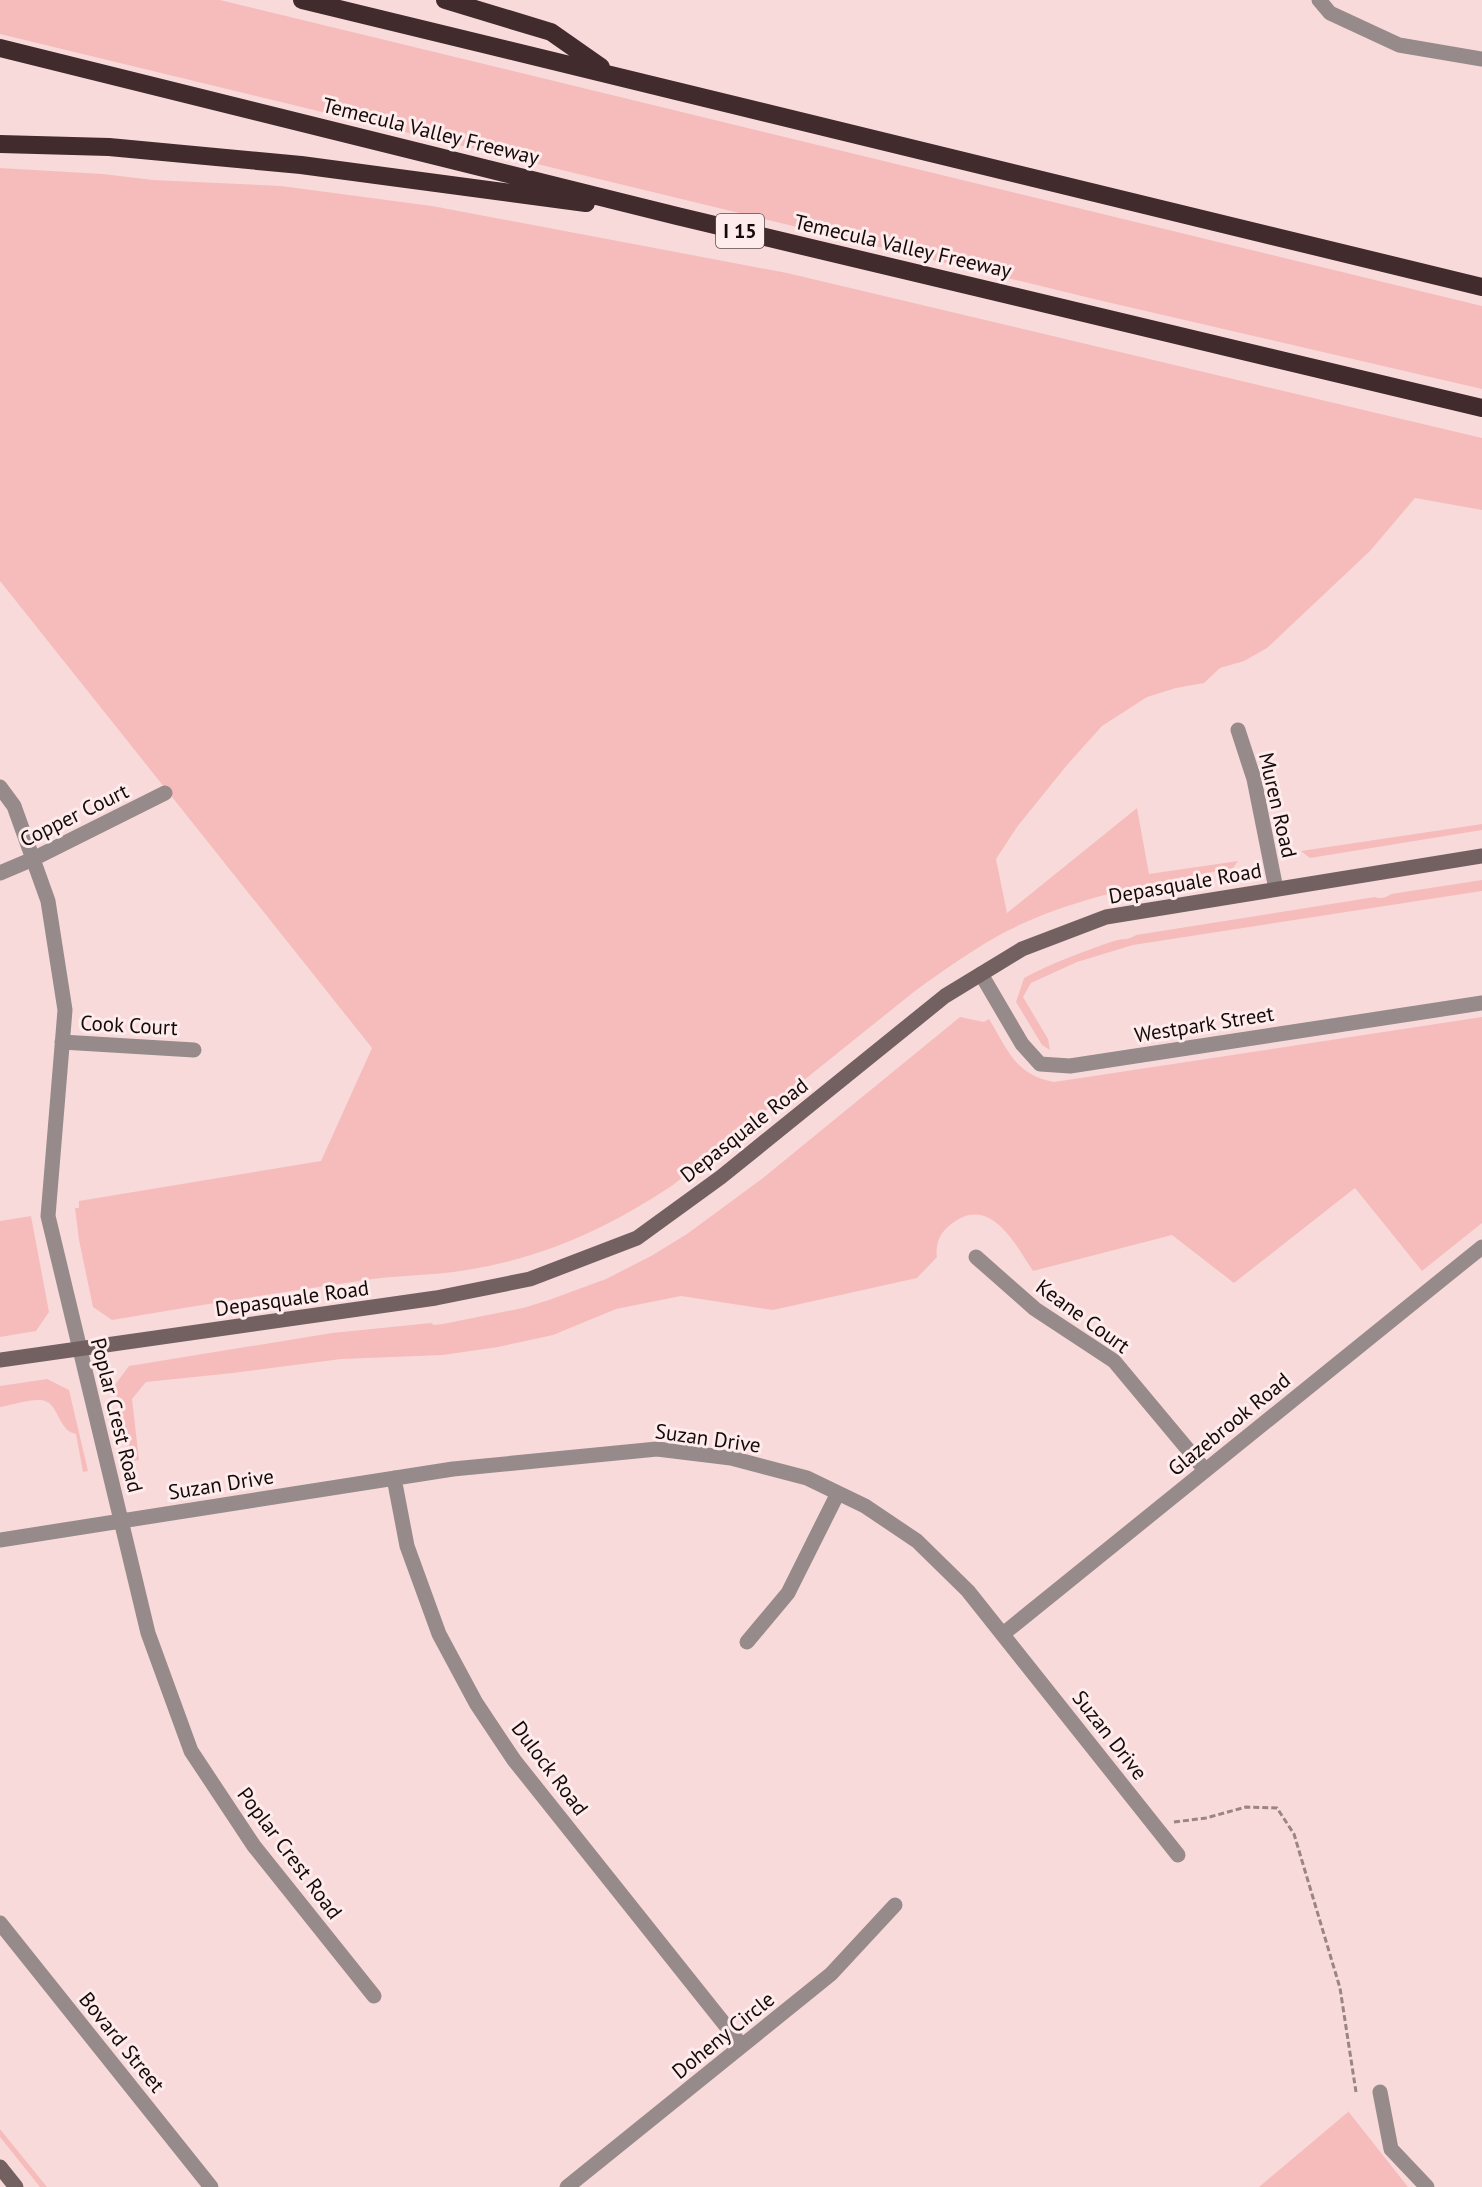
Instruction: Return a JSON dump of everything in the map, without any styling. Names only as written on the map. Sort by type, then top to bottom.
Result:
[{"type":"highway","points":[[302,0],[1482,287]]},
{"type":"highway","points":[[445,0],[551,32],[610,74]]},
{"type":"highway","name":"Temecula Valley Freeway","points":[[0,48],[677,216],[1482,408]]},
{"type":"highway","points":[[0,144],[108,147],[301,165],[677,216]]},
{"type":"street","points":[[1319,0],[1330,13],[1399,45],[1482,59]]},
{"type":"street","name":"Muren Road","points":[[1238,730],[1254,779],[1276,890]]},
{"type":"street","name":"Poplar Crest Road","points":[[0,787],[14,806],[48,901],[65,1010],[48,1215],[148,1633],[191,1751],[254,1846],[374,1996]]},
{"type":"street","name":"Copper Court","points":[[0,873],[165,793]]},
{"type":"street","name":"Depasquale Road","points":[[0,1360],[457,1294],[530,1279],[637,1238],[721,1177],[945,996],[1022,949],[1106,917],[1482,856]]},
{"type":"street","name":"Westpark Street","points":[[981,974],[1022,1044],[1040,1064],[1070,1066],[1482,1003]]},
{"type":"street","name":"Cook Court","points":[[62,1042],[194,1050]]},
{"type":"street","name":"Glazebrook Road","points":[[1003,1634],[1482,1247]]},
{"type":"street","name":"Keane Court","points":[[976,1257],[1035,1309],[1114,1361],[1205,1470]]},
{"type":"street","name":"Suzan Drive","points":[[0,1540],[394,1478],[558,1457],[657,1449],[732,1458],[807,1478],[865,1506],[917,1541],[968,1591],[1178,1855]]},
{"type":"street","name":"Dulock Road","points":[[394,1478],[407,1546],[439,1635],[476,1703],[514,1760],[742,2046]]},
{"type":"street","points":[[747,1642],[788,1593],[838,1493]]},
{"type":"street","name":"Doheny Circle","points":[[567,2187],[831,1974],[895,1905]]},
{"type":"street","name":"Bovard Street","points":[[0,1923],[211,2187]]},
{"type":"street","points":[[1380,2091],[1391,2149],[1427,2187]]},
{"type":"street","points":[[0,2167],[16,2187]]},
{"type":"path","points":[[1154,1824],[1206,1818],[1246,1807],[1277,1808],[1294,1834],[1340,1988],[1356,2092]]},
{"type":"shaded area","points":[[0,0],[220,0],[1482,306],[1482,389],[1094,299],[0,34]]},
{"type":"shaded area","points":[[0,168],[103,174],[153,180],[281,186],[432,206],[787,273],[1482,438],[1482,510],[1415,498],[1370,551],[1267,648],[1244,661],[1220,668],[1204,683],[1176,688],[1147,697],[1102,726],[1017,827],[996,859],[1007,913],[1137,808],[1149,874],[1238,861],[1233,868],[1089,899],[1007,931],[915,991],[673,1185],[625,1214],[575,1239],[523,1258],[467,1270],[373,1279],[112,1320],[93,1307],[79,1240],[75,1208],[79,1208],[79,1201],[321,1161],[372,1048],[0,581]]},
{"type":"shaded area","points":[[1482,824],[1482,830],[1310,858],[1301,851]]},
{"type":"shaded area","points":[[1482,880],[1482,891],[1133,945],[1077,962],[1031,983],[1023,997],[1048,1039],[1050,1050],[1042,1045],[1016,1002],[1024,978],[1080,953],[1136,935],[1375,897],[1383,898],[1391,894]]},
{"type":"shaded area","points":[[960,1017],[984,1022],[989,1019],[1014,1060],[1021,1067],[1041,1079],[1054,1082],[1482,1017],[1482,1223],[1422,1271],[1355,1188],[1234,1283],[1172,1235],[1033,1271],[1018,1247],[999,1225],[988,1218],[977,1215],[964,1217],[943,1232],[938,1243],[937,1257],[917,1278],[773,1310],[681,1296],[616,1309],[553,1335],[498,1347],[443,1355],[341,1359],[146,1382],[132,1399],[139,1460],[133,1461],[114,1386],[129,1366],[332,1333],[431,1323],[443,1324],[523,1308],[606,1279],[687,1234],[763,1178]]},
{"type":"shaded area","points":[[31,1216],[49,1312],[36,1331],[0,1337],[0,1221]]},
{"type":"shaded area","points":[[47,1379],[69,1390],[88,1471],[83,1472],[76,1434],[65,1427],[55,1410],[46,1401],[39,1400],[0,1407],[0,1386]]},
{"type":"shaded area","points":[[1348,2112],[1408,2187],[1259,2187]]},
{"type":"shaded area","points":[[0,2129],[47,2187],[40,2187],[0,2137]]}]
